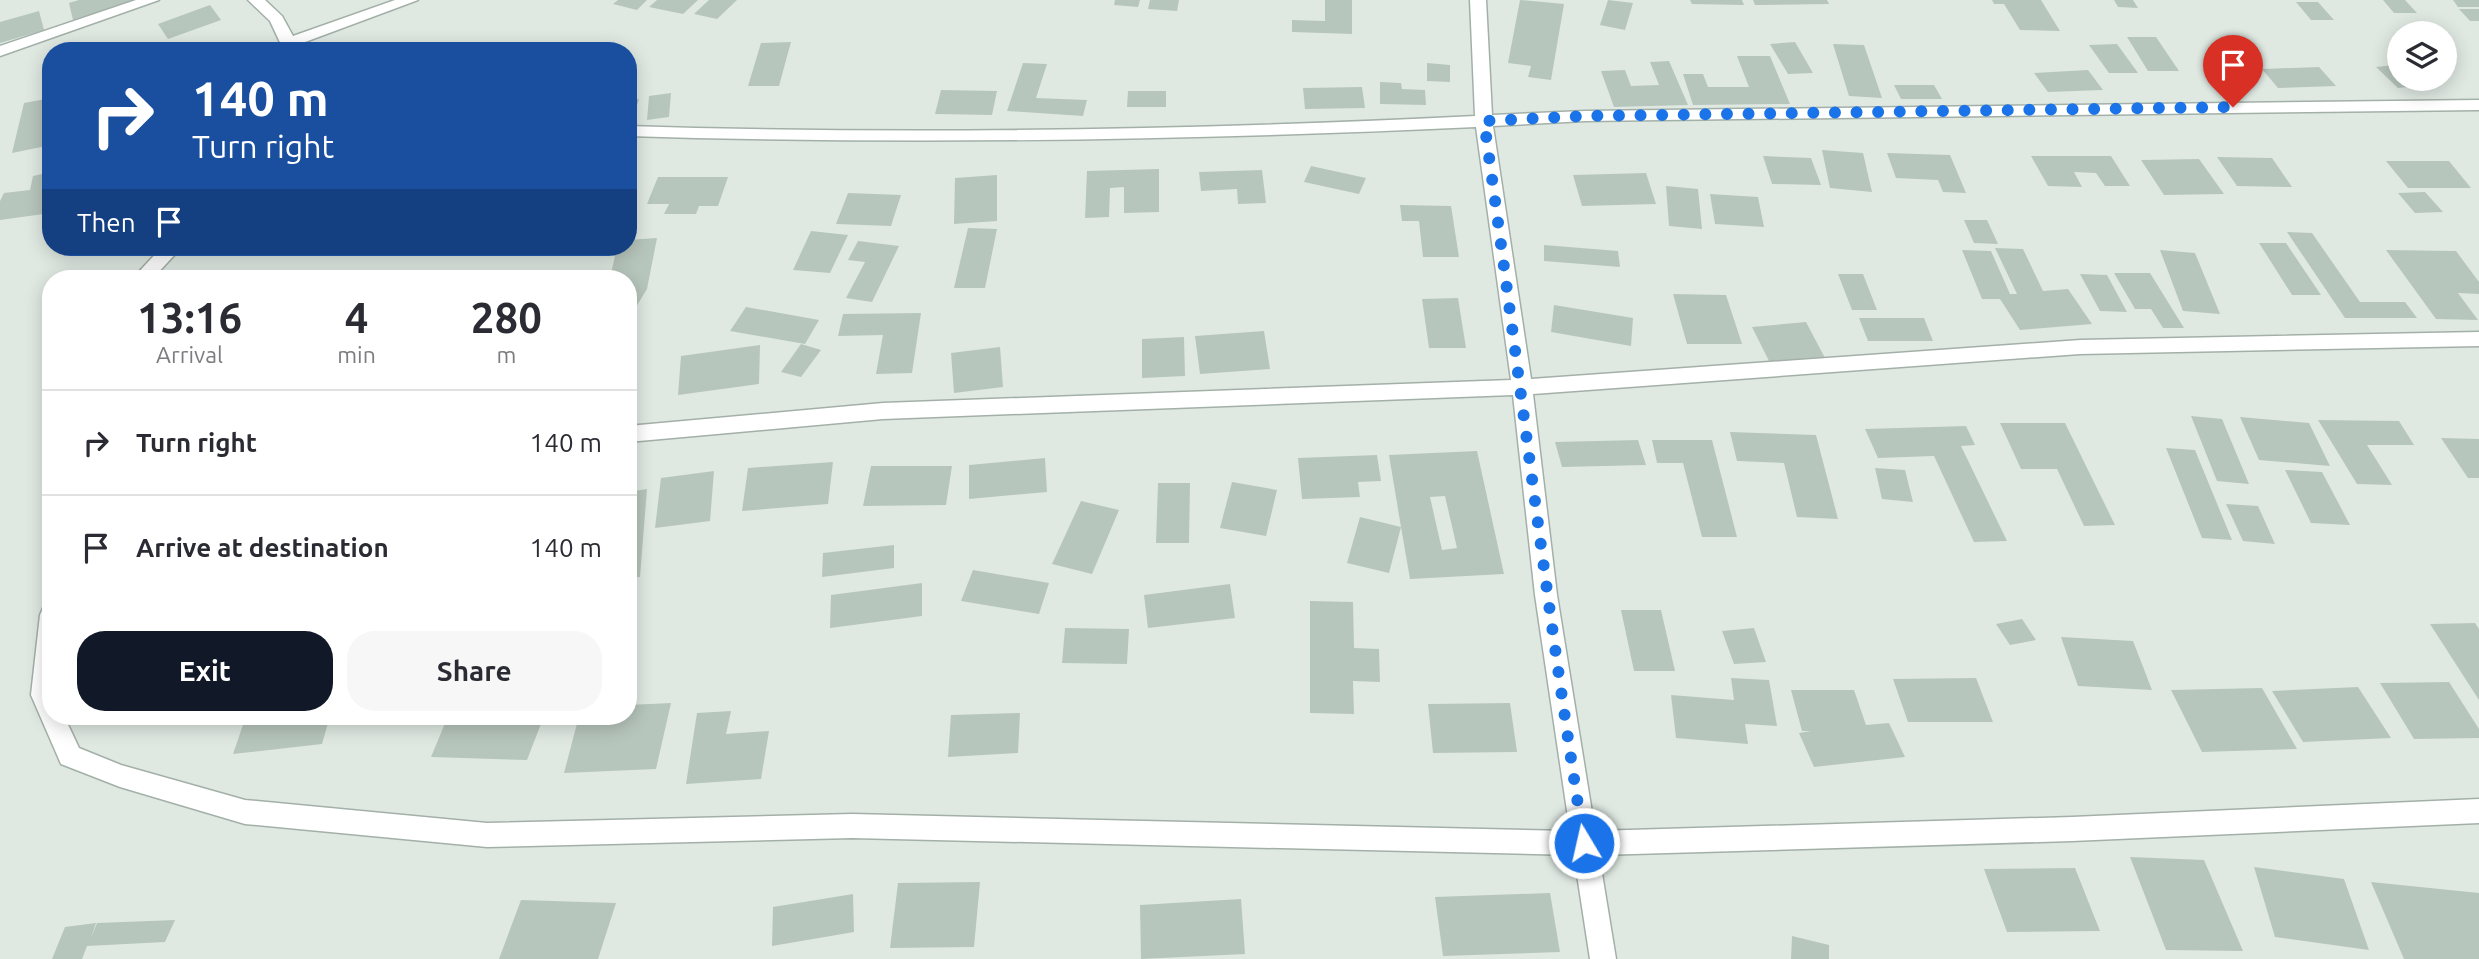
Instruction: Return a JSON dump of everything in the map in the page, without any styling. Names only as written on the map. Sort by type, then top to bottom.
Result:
[{"type":"street","points":[[0,51],[151,0]]},
{"type":"street","points":[[256,0],[277,19],[289,42]]},
{"type":"street","points":[[301,42],[410,0]]},
{"type":"street","points":[[1478,0],[1484,121],[1522,387],[1546,595],[1603,959]]},
{"type":"street","points":[[637,131],[783,136],[1285,130],[1585,116],[2479,105]]},
{"type":"street","points":[[150,270],[164,256]]},
{"type":"street","points":[[637,433],[883,411],[1522,387],[2080,347],[2479,339]]},
{"type":"street","points":[[56,725],[70,756],[120,776],[245,812],[351,825],[487,835],[852,826],[1584,843],[2059,830],[2479,811]]},
{"type":"building","points":[[79,0],[134,0],[135,3],[73,20],[69,3]]},
{"type":"building","points":[[618,0],[647,0],[637,10],[613,4]]},
{"type":"building","points":[[657,0],[698,0],[683,14],[649,7]]},
{"type":"building","points":[[709,0],[737,0],[717,19],[694,14]]},
{"type":"building","points":[[1115,0],[1140,0],[1138,7],[1114,5]]},
{"type":"building","points":[[1150,0],[1179,0],[1177,11],[1148,9]]},
{"type":"building","points":[[1325,0],[1352,0],[1352,34],[1292,32],[1292,20],[1325,21]]},
{"type":"building","points":[[1520,0],[1564,4],[1551,80],[1528,77],[1531,66],[1508,63]]},
{"type":"building","points":[[1608,0],[1633,3],[1625,30],[1600,25]]},
{"type":"building","points":[[1690,0],[1742,0],[1744,5],[1692,4]]},
{"type":"building","points":[[1753,0],[1827,0],[1829,4],[1755,5]]},
{"type":"building","points":[[1992,0],[2041,0],[2060,31],[2020,30],[2004,4],[1994,4]]},
{"type":"building","points":[[2114,0],[2133,0],[2138,8],[2118,7]]},
{"type":"building","points":[[2383,0],[2405,0],[2417,13],[2394,13]]},
{"type":"building","points":[[2453,0],[2479,0],[2479,7],[2458,7]]},
{"type":"building","points":[[2296,2],[2318,2],[2334,20],[2311,20]]},
{"type":"building","points":[[210,5],[221,20],[168,39],[158,24]]},
{"type":"building","points":[[2459,9],[2479,9],[2479,21],[2470,21]]},
{"type":"building","points":[[39,11],[44,30],[0,43],[0,22]]},
{"type":"building","points":[[2127,37],[2156,37],[2179,71],[2148,71]]},
{"type":"building","points":[[791,42],[779,86],[748,86],[761,43]]},
{"type":"building","points":[[1795,42],[1813,73],[1788,74],[1770,44]]},
{"type":"building","points":[[1833,44],[1864,45],[1882,98],[1849,96]]},
{"type":"building","points":[[2117,44],[2138,73],[2109,73],[2089,45]]},
{"type":"building","points":[[1737,56],[1770,56],[1790,104],[1693,105],[1683,74],[1703,74],[1708,87],[1749,87]]},
{"type":"building","points":[[1669,61],[1688,105],[1614,107],[1601,71],[1625,70],[1631,86],[1659,85],[1650,62]]},
{"type":"building","points":[[1023,63],[1047,64],[1036,98],[1087,100],[1083,116],[1007,111]]},
{"type":"building","points":[[1427,63],[1450,65],[1450,82],[1427,81]]},
{"type":"building","points":[[2387,66],[2387,78],[2376,67]]},
{"type":"building","points":[[2319,67],[2336,86],[2278,88],[2262,69]]},
{"type":"building","points":[[2088,70],[2103,90],[2048,92],[2034,73]]},
{"type":"building","points":[[1380,82],[1401,83],[1402,89],[1425,90],[1426,105],[1380,104]]},
{"type":"building","points":[[1894,85],[1934,85],[1942,99],[1901,99]]},
{"type":"building","points":[[1362,87],[1365,108],[1305,109],[1303,88]]},
{"type":"building","points":[[941,90],[997,91],[992,115],[935,114]]},
{"type":"building","points":[[1128,91],[1166,91],[1166,107],[1127,107]]},
{"type":"building","points":[[671,93],[669,117],[647,120],[649,96]]},
{"type":"building","points":[[42,100],[42,147],[12,153],[24,103]]},
{"type":"building","points":[[1822,150],[1863,153],[1872,192],[1830,188]]},
{"type":"building","points":[[1887,153],[1950,155],[1966,193],[1943,192],[1938,180],[1896,178]]},
{"type":"building","points":[[1763,156],[1811,158],[1821,185],[1772,184]]},
{"type":"building","points":[[2031,156],[2111,156],[2130,186],[2105,186],[2096,173],[2074,172],[2082,187],[2048,186]]},
{"type":"building","points":[[2217,157],[2272,158],[2292,187],[2237,186]]},
{"type":"building","points":[[2199,159],[2224,194],[2164,195],[2141,160]]},
{"type":"building","points":[[2386,161],[2449,161],[2471,188],[2408,188]]},
{"type":"building","points":[[1311,166],[1366,178],[1359,194],[1304,182]]},
{"type":"building","points":[[1159,169],[1159,212],[1124,213],[1124,187],[1110,188],[1109,217],[1085,218],[1087,171]]},
{"type":"building","points":[[1262,170],[1266,203],[1238,204],[1237,189],[1201,191],[1199,172]]},
{"type":"building","points":[[1646,173],[1656,204],[1582,206],[1573,175]]},
{"type":"building","points":[[42,174],[42,214],[0,220],[0,201],[4,193],[30,190],[33,176]]},
{"type":"building","points":[[997,175],[997,221],[954,224],[955,178]]},
{"type":"building","points":[[658,177],[728,177],[718,206],[699,206],[696,214],[664,214],[669,204],[647,204]]},
{"type":"building","points":[[1666,186],[1698,189],[1702,229],[1669,226]]},
{"type":"building","points":[[2425,192],[2443,212],[2415,213],[2398,193]]},
{"type":"building","points":[[848,193],[901,195],[891,226],[836,224]]},
{"type":"building","points":[[1710,194],[1758,197],[1764,227],[1715,224]]},
{"type":"building","points":[[1400,205],[1451,206],[1459,257],[1423,257],[1419,221],[1402,221]]},
{"type":"building","points":[[1964,220],[1987,220],[1998,244],[1974,243]]},
{"type":"building","points":[[968,228],[997,229],[985,288],[954,288]]},
{"type":"building","points":[[811,231],[848,235],[830,273],[793,270]]},
{"type":"building","points":[[2287,232],[2312,233],[2360,302],[2405,302],[2417,318],[2345,318]]},
{"type":"building","points":[[657,238],[647,289],[637,305],[637,270],[612,270],[615,256],[637,256],[637,239]]},
{"type":"building","points":[[858,241],[899,246],[872,302],[846,298],[865,262],[848,260]]},
{"type":"building","points":[[2259,243],[2286,243],[2321,295],[2292,295]]},
{"type":"building","points":[[1544,245],[1618,251],[1620,267],[1544,261]]},
{"type":"building","points":[[1995,248],[2023,249],[2043,291],[2068,289],[2092,324],[2020,330],[2000,299],[1982,299],[1962,250],[1991,251],[2010,294],[2017,294]]},
{"type":"building","points":[[2160,250],[2195,253],[2220,314],[2183,311]]},
{"type":"building","points":[[2386,250],[2456,251],[2479,282],[2479,294],[2458,293],[2478,320],[2436,319]]},
{"type":"building","points":[[2114,273],[2150,273],[2184,328],[2163,328],[2151,309],[2135,309]]},
{"type":"building","points":[[1838,274],[1863,274],[1877,310],[1852,310]]},
{"type":"building","points":[[2080,274],[2107,275],[2127,312],[2100,311]]},
{"type":"building","points":[[1673,294],[1726,295],[1742,344],[1687,344]]},
{"type":"building","points":[[1458,298],[1466,348],[1429,348],[1422,299]]},
{"type":"building","points":[[1554,305],[1633,318],[1631,346],[1551,332]]},
{"type":"building","points":[[746,307],[819,320],[805,344],[730,331]]},
{"type":"building","points":[[921,313],[912,373],[876,374],[883,335],[838,336],[843,314]]},
{"type":"building","points":[[1859,318],[1924,318],[1933,341],[1868,341]]},
{"type":"building","points":[[1806,322],[1825,358],[1770,363],[1752,327]]},
{"type":"building","points":[[1264,331],[1270,369],[1200,374],[1195,336]]},
{"type":"building","points":[[1184,337],[1185,376],[1142,378],[1142,339]]},
{"type":"building","points":[[801,344],[821,350],[801,377],[781,372]]},
{"type":"building","points":[[760,345],[759,384],[678,395],[681,356]]},
{"type":"building","points":[[1000,347],[1003,387],[954,393],[951,353]]},
{"type":"building","points":[[2191,416],[2222,419],[2249,484],[2217,481]]},
{"type":"building","points":[[2240,417],[2309,423],[2330,466],[2259,460]]},
{"type":"building","points":[[2318,420],[2399,421],[2414,445],[2367,445],[2392,485],[2357,484]]},
{"type":"building","points":[[2000,423],[2065,423],[2115,525],[2084,526],[2057,469],[2021,469]]},
{"type":"building","points":[[1966,426],[1975,445],[1961,446],[2007,541],[1974,542],[1934,456],[1878,458],[1865,429]]},
{"type":"building","points":[[1730,432],[1816,435],[1838,519],[1797,517],[1784,463],[1737,461]]},
{"type":"building","points":[[2441,438],[2479,439],[2479,478],[2468,478]]},
{"type":"building","points":[[1638,440],[1646,465],[1562,467],[1555,442]]},
{"type":"building","points":[[1652,440],[1712,440],[1737,537],[1702,537],[1683,463],[1657,463]]},
{"type":"building","points":[[2166,448],[2195,450],[2232,540],[2202,538]]},
{"type":"building","points":[[1477,451],[1504,574],[1410,579],[1389,455]],"holes":[[[1445,496],[1457,548],[1442,550],[1430,497]]]},
{"type":"building","points":[[1377,455],[1381,481],[1358,482],[1360,497],[1302,499],[1298,458]]},
{"type":"building","points":[[1045,458],[1047,492],[969,499],[969,465]]},
{"type":"building","points":[[833,462],[828,504],[742,511],[748,468]]},
{"type":"building","points":[[871,466],[952,466],[946,505],[863,506]]},
{"type":"building","points":[[1875,468],[1905,470],[1913,502],[1882,499]]},
{"type":"building","points":[[2285,470],[2322,472],[2350,525],[2311,523]]},
{"type":"building","points":[[714,471],[710,521],[655,528],[661,478]]},
{"type":"building","points":[[1232,482],[1277,490],[1266,536],[1220,528]]},
{"type":"building","points":[[1158,483],[1190,483],[1189,543],[1156,543]]},
{"type":"building","points":[[647,489],[640,577],[637,577],[637,491]]},
{"type":"building","points":[[1081,501],[1119,510],[1092,574],[1052,564]]},
{"type":"building","points":[[2226,504],[2258,506],[2275,544],[2243,541]]},
{"type":"building","points":[[1360,517],[1401,527],[1389,573],[1347,563]]},
{"type":"building","points":[[894,545],[894,568],[822,577],[823,553]]},
{"type":"building","points":[[973,570],[1049,583],[1039,614],[961,601]]},
{"type":"building","points":[[922,583],[922,616],[830,628],[831,595]]},
{"type":"building","points":[[1230,584],[1235,618],[1148,628],[1144,595]]},
{"type":"building","points":[[1310,601],[1353,602],[1354,648],[1379,649],[1380,682],[1353,681],[1354,714],[1310,713]]},
{"type":"building","points":[[1621,610],[1661,610],[1675,671],[1634,671]]},
{"type":"building","points":[[2022,619],[2036,640],[2010,645],[1996,624]]},
{"type":"building","points":[[2475,623],[2479,629],[2479,700],[2430,624]]},
{"type":"building","points":[[1065,628],[1129,629],[1127,664],[1062,663]]},
{"type":"building","points":[[1754,628],[1766,662],[1734,664],[1722,631]]},
{"type":"building","points":[[2061,637],[2133,641],[2152,690],[2078,686]]},
{"type":"building","points":[[1731,678],[1769,680],[1777,726],[1745,724],[1748,744],[1676,738],[1671,695],[1734,700]]},
{"type":"building","points":[[1976,678],[1993,722],[1908,722],[1893,679]]},
{"type":"building","points":[[2449,682],[2479,729],[2479,738],[2414,739],[2380,683]]},
{"type":"building","points":[[2358,687],[2391,738],[2303,742],[2272,691]]},
{"type":"building","points":[[2262,688],[2297,749],[2202,752],[2171,690]]},
{"type":"building","points":[[1791,690],[1854,690],[1866,725],[1889,723],[1905,757],[1814,767],[1799,733],[1811,731],[1802,731]]},
{"type":"building","points":[[671,703],[656,769],[564,773],[577,725],[637,725],[637,705]]},
{"type":"building","points":[[1510,703],[1517,752],[1433,753],[1428,704]]},
{"type":"building","points":[[731,711],[726,734],[769,731],[761,779],[686,784],[697,713]]},
{"type":"building","points":[[1020,713],[1018,753],[948,757],[951,715]]},
{"type":"building","points":[[243,725],[327,725],[322,744],[233,754]]},
{"type":"building","points":[[444,725],[541,725],[527,760],[431,757]]},
{"type":"building","points":[[2130,857],[2204,860],[2243,951],[2166,950]]},
{"type":"building","points":[[2254,867],[2344,879],[2369,950],[2275,937]]},
{"type":"building","points":[[2075,868],[2100,931],[2007,932],[1984,869]]},
{"type":"building","points":[[980,882],[974,947],[890,948],[898,883]]},
{"type":"building","points":[[2371,882],[2479,893],[2479,959],[2404,959]]},
{"type":"building","points":[[1550,893],[1560,952],[1443,956],[1435,897]]},
{"type":"building","points":[[853,894],[854,932],[772,946],[773,907]]},
{"type":"building","points":[[1241,899],[1245,954],[1141,959],[1140,905]]},
{"type":"building","points":[[521,900],[616,903],[598,959],[499,959]]},
{"type":"building","points":[[175,920],[165,942],[87,946],[82,959],[52,959],[65,927],[96,923],[91,938],[97,923]]},
{"type":"building","points":[[1792,936],[1829,945],[1829,959],[1791,959]]},
{"type":"route","points":[[1584,843],[1546,595],[1522,387],[1484,121],[1585,116],[2233,107]]}]
